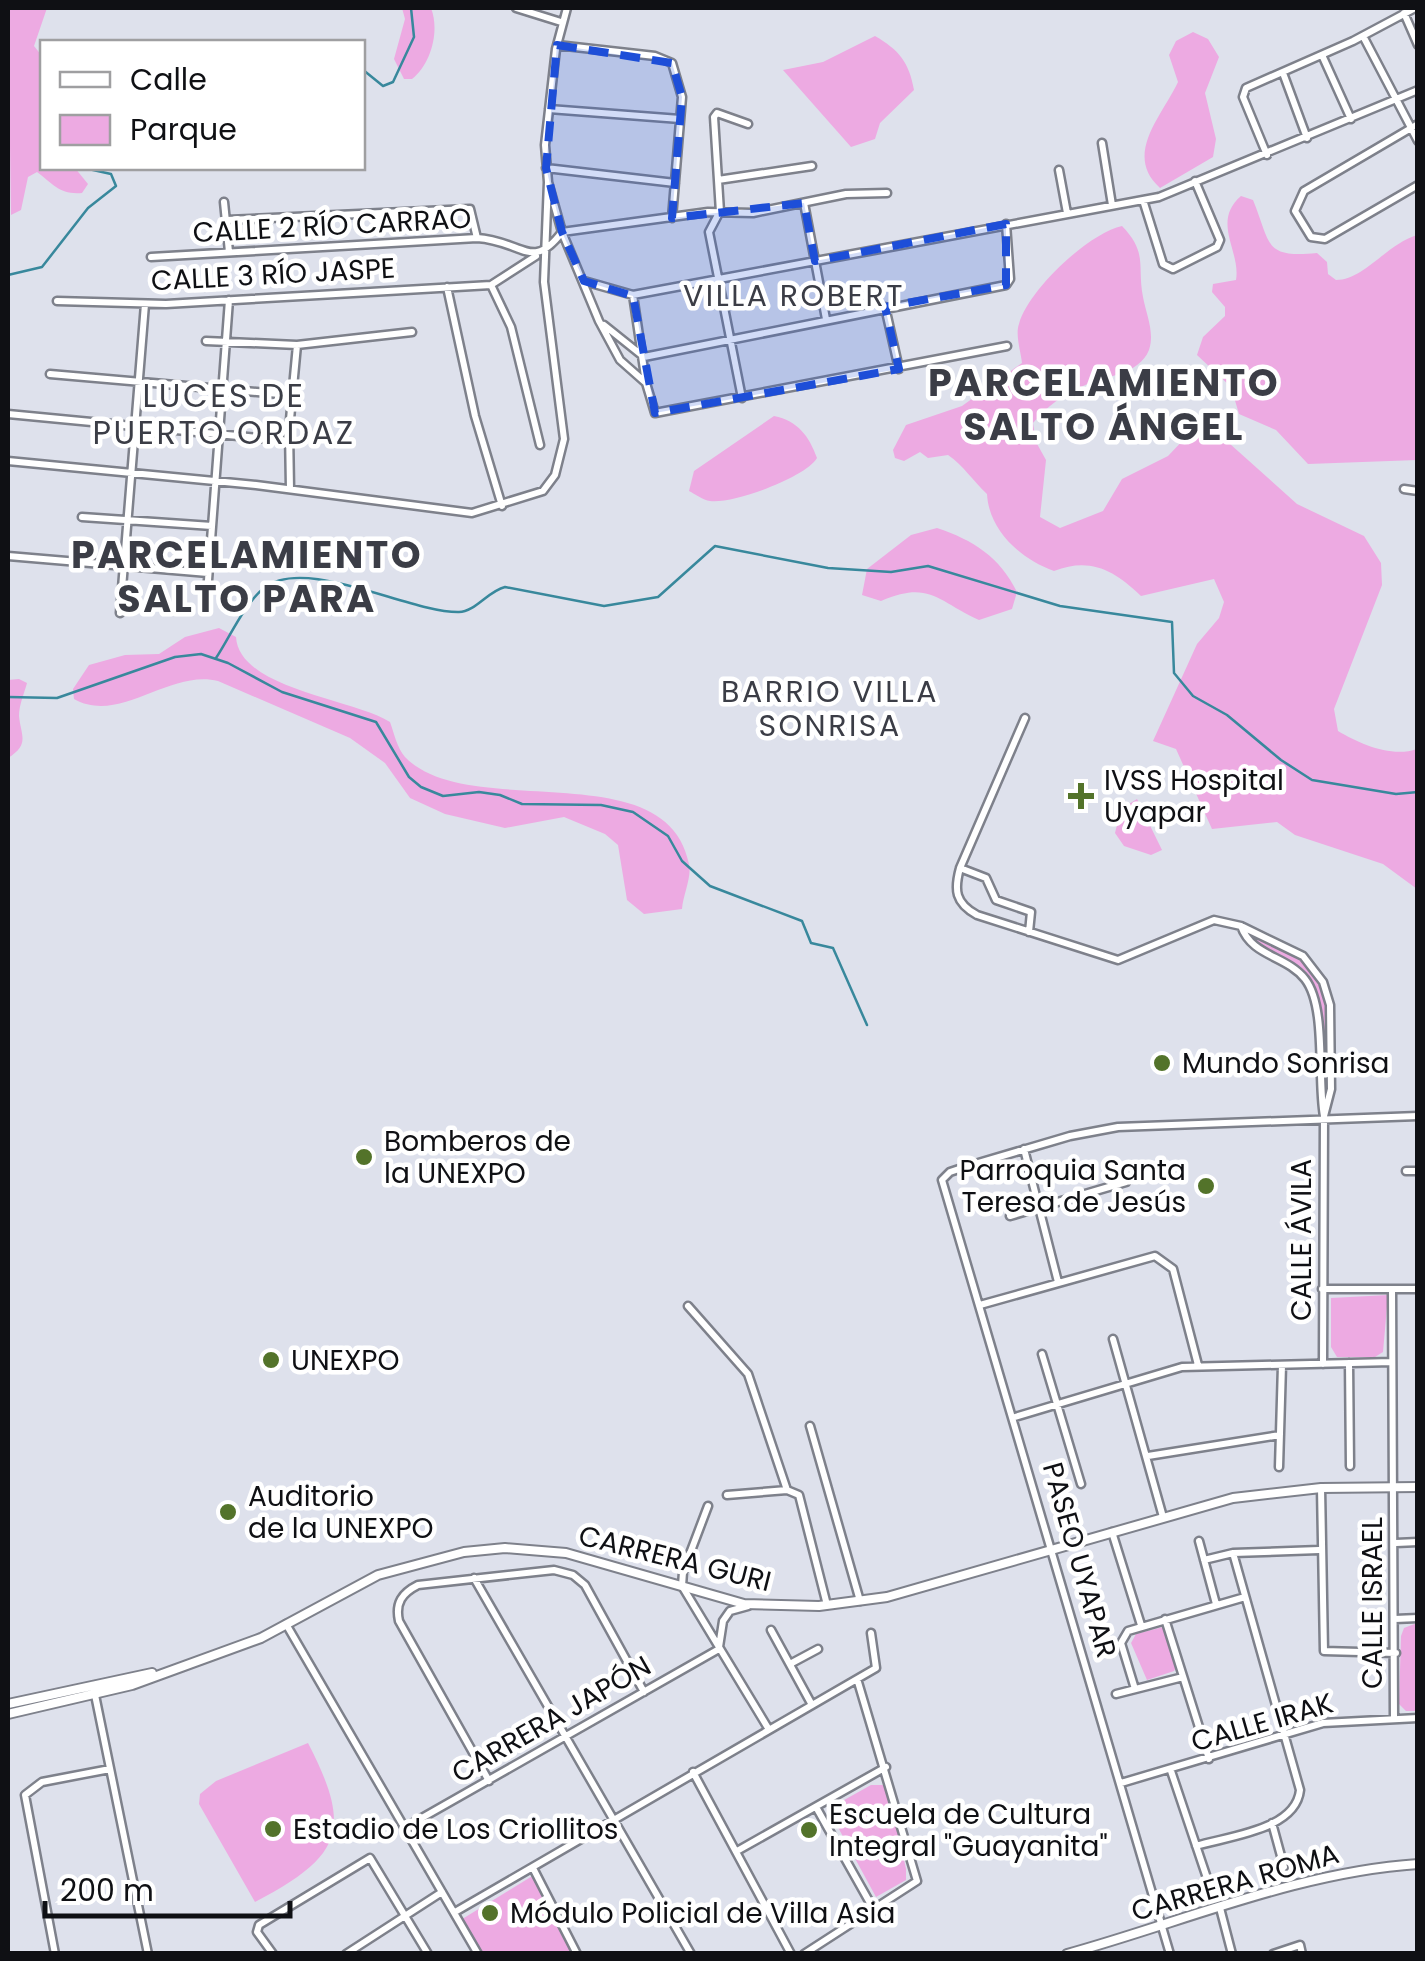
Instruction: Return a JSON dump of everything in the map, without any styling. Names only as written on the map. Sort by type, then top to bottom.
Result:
[{"type":"street","points":[[516,8],[562,22]]},
{"type":"street","points":[[566,8],[556,45],[549,109],[548,182],[562,232],[599,321],[620,360],[646,382]]},
{"type":"street","points":[[1266,155],[1244,92],[1414,8]]},
{"type":"street","points":[[1404,14],[1418,45]]},
{"type":"street","points":[[1363,36],[1394,100],[1414,126],[1418,140]]},
{"type":"street","points":[[556,45],[668,60],[680,83],[672,218]]},
{"type":"street","points":[[1322,55],[1351,119]]},
{"type":"street","points":[[1282,72],[1307,138]]},
{"type":"street","points":[[584,281],[633,295],[1143,200],[1266,155],[1418,90]]},
{"type":"street","points":[[549,109],[680,119]]},
{"type":"street","points":[[742,398],[716,280],[709,227],[720,212],[715,114],[748,124]]},
{"type":"street","points":[[1414,126],[1304,191],[1295,211],[1311,237],[1324,239],[1418,185]]},
{"type":"street","points":[[1102,143],[1112,205]]},
{"type":"street","points":[[718,180],[812,166]]},
{"type":"street","points":[[546,168],[675,183]]},
{"type":"street","points":[[1059,170],[1067,213]]},
{"type":"street","points":[[1143,200],[1163,264],[1173,269],[1218,246],[1220,240],[1196,181]]},
{"type":"street","points":[[8,462],[290,489],[472,514],[534,496],[550,484],[564,439],[540,255],[548,182]]},
{"type":"street","points":[[540,446],[511,327],[491,284],[540,255],[562,232],[720,212],[753,212],[888,192]]},
{"type":"street","points":[[224,202],[229,252]]},
{"type":"street","points":[[804,203],[826,319]]},
{"type":"street","points":[[227,220],[470,209],[476,238]]},
{"type":"street","points":[[644,357],[1006,285],[1010,278],[1006,224]]},
{"type":"street","name":"CALLE 2 RÍO CARRAO","points":[[151,257],[476,238],[508,242],[540,255]]},
{"type":"street","name":"CALLE 3 RÍO JASPE","points":[[57,301],[145,304],[491,284]]},
{"type":"street","points":[[446,287],[470,398],[502,506]]},
{"type":"street","points":[[633,295],[646,382],[655,413],[1007,346]]},
{"type":"street","points":[[206,607],[229,300]]},
{"type":"street","points":[[120,613],[145,304]]},
{"type":"street","points":[[885,307],[899,368]]},
{"type":"street","points":[[599,321],[644,357]]},
{"type":"street","points":[[206,340],[297,346],[412,332]]},
{"type":"street","points":[[290,489],[289,442],[297,346]]},
{"type":"street","points":[[50,374],[292,394]]},
{"type":"street","points":[[8,414],[289,442]]},
{"type":"street","points":[[1404,489],[1418,491]]},
{"type":"street","points":[[82,518],[212,526]]},
{"type":"street","points":[[8,556],[208,574]]},
{"type":"street","points":[[1025,718],[960,868],[955,891],[961,904],[977,915],[1118,960],[1206,921],[1241,926],[1303,956],[1323,982],[1331,1030],[1331,1090],[1324,1116]]},
{"type":"street","points":[[960,868],[986,878],[996,900],[1030,912],[1029,932]]},
{"type":"street","points":[[1241,926],[1249,942],[1297,972],[1313,994],[1324,1116]]},
{"type":"street","points":[[1058,1282],[1024,1150],[1118,1127],[1324,1116],[1418,1116]]},
{"type":"street","name":"CALLE ÁVILA","points":[[1323,1364],[1324,1116]]},
{"type":"street","name":"PASEO UYAPAR","points":[[1024,1150],[950,1172],[942,1180],[1015,1417],[1170,1954]]},
{"type":"street","points":[[1406,1171],[1418,1171]]},
{"type":"street","points":[[1010,1216],[1126,1182]]},
{"type":"street","points":[[980,1305],[1156,1256],[1172,1269],[1198,1366]]},
{"type":"street","points":[[1322,1289],[1418,1289]]},
{"type":"street","name":"CALLE ISRAEL","points":[[1392,1290],[1394,1719]]},
{"type":"street","points":[[688,1306],[748,1374],[787,1490]]},
{"type":"street","points":[[1114,1338],[1163,1517]]},
{"type":"street","points":[[1042,1354],[1081,1484]]},
{"type":"street","points":[[1015,1417],[1126,1380],[1198,1366],[1392,1362]]},
{"type":"street","points":[[1349,1363],[1350,1466]]},
{"type":"street","points":[[1278,1467],[1282,1365]]},
{"type":"street","points":[[810,1426],[860,1602]]},
{"type":"street","points":[[1148,1456],[1280,1436]]},
{"type":"street","points":[[1321,1488],[1322,1644],[1332,1655],[1396,1653]]},
{"type":"street","name":"CARRERA GURI","points":[[8,1704],[172,1670],[286,1624],[397,1569],[506,1548],[608,1562],[754,1605],[828,1605],[860,1602],[1232,1498],[1321,1488],[1418,1488]]},
{"type":"street","points":[[728,1495],[787,1490],[799,1496],[828,1605]]},
{"type":"street","points":[[708,1506],[682,1586],[768,1728]]},
{"type":"street","points":[[1112,1532],[1141,1625]]},
{"type":"street","points":[[1199,1541],[1216,1604]]},
{"type":"street","points":[[1396,1543],[1418,1542]]},
{"type":"street","points":[[1204,1560],[1233,1553],[1320,1550]]},
{"type":"street","points":[[1196,1846],[1272,1823],[1294,1812],[1300,1790],[1233,1553]]},
{"type":"street","points":[[489,1782],[398,1621],[396,1610],[406,1591],[418,1585],[554,1570],[574,1575],[585,1586],[644,1692]]},
{"type":"street","points":[[474,1578],[691,1954]]},
{"type":"street","points":[[1135,1688],[1121,1643],[1124,1635],[1141,1625],[1245,1597]]},
{"type":"street","points":[[719,1649],[723,1621],[730,1611],[754,1605]]},
{"type":"street","points":[[1395,1620],[1418,1618]]},
{"type":"street","points":[[1165,1619],[1208,1759]]},
{"type":"street","points":[[286,1624],[478,1954]]},
{"type":"street","points":[[771,1630],[812,1705]]},
{"type":"street","points":[[455,1912],[768,1728],[858,1682],[878,1662],[871,1634]]},
{"type":"street","points":[[790,1664],[818,1648]]},
{"type":"street","name":"CARRERA JAPÓN","points":[[406,1827],[719,1649]]},
{"type":"street","points":[[1116,1694],[1183,1677]]},
{"type":"street","points":[[804,1954],[913,1887],[918,1876],[858,1682]]},
{"type":"street","points":[[94,1688],[148,1954]]},
{"type":"street","name":"CARRERA GURI","points":[[8,1714],[94,1688]]},
{"type":"street","name":"CALLE IRAK","points":[[1121,1782],[1171,1771],[1323,1722],[1418,1718]]},
{"type":"street","points":[[737,1851],[886,1768]]},
{"type":"street","points":[[55,1954],[25,1795],[42,1782],[110,1769]]},
{"type":"street","points":[[1171,1771],[1207,1878]]},
{"type":"street","points":[[692,1772],[790,1954]]},
{"type":"street","points":[[816,1807],[874,1910]]},
{"type":"street","points":[[1272,1823],[1284,1867]]},
{"type":"street","points":[[272,1954],[257,1932],[259,1926],[366,1858],[373,1860],[428,1954]]},
{"type":"street","name":"CARRERA ROMA","points":[[1068,1954],[1366,1868],[1418,1864]]},
{"type":"street","points":[[533,1868],[578,1954]]},
{"type":"street","points":[[346,1954],[442,1892]]},
{"type":"street","points":[[1220,1908],[1232,1954]]},
{"type":"street","points":[[1273,1954],[1300,1946],[1302,1954]]},
{"type":"highlighted area","points":[[557,45],[672,63],[682,97],[672,218],[804,203],[815,261],[1006,224],[1006,285],[885,307],[899,369],[655,413],[633,296],[584,281],[562,232],[546,168]]},
{"type":"green space","points":[[8,8],[47,8],[34,46],[40,54],[40,170],[77,170],[88,184],[82,193],[68,192],[37,172],[28,177],[21,210],[11,215]]},
{"type":"green space","points":[[402,8],[431,8],[434,17],[429,56],[412,79],[404,79],[394,59],[405,19]]},
{"type":"green space","points":[[1193,32],[1208,39],[1219,57],[1205,93],[1216,139],[1213,157],[1160,188],[1149,175],[1145,149],[1178,82],[1169,55],[1176,41]]},
{"type":"green space","points":[[875,36],[902,58],[914,90],[880,123],[875,139],[851,147],[783,70],[823,62]]},
{"type":"green space","points":[[1241,196],[1253,200],[1272,245],[1287,253],[1317,253],[1327,262],[1328,274],[1336,280],[1356,274],[1417,235],[1417,460],[1308,464],[1276,430],[1239,414],[1231,387],[1197,355],[1203,337],[1225,316],[1225,307],[1212,292],[1213,284],[1236,280],[1228,216]]},
{"type":"green space","points":[[1122,226],[1138,252],[1151,343],[1137,365],[1062,397],[1033,423],[1036,442],[1046,460],[1040,517],[1060,528],[1103,511],[1122,479],[1168,456],[1189,434],[1202,429],[1220,435],[1297,504],[1364,536],[1381,563],[1382,585],[1334,709],[1338,731],[1356,741],[1387,751],[1417,749],[1417,889],[1383,864],[1295,835],[1277,822],[1212,829],[1176,749],[1153,741],[1197,644],[1219,618],[1224,602],[1214,579],[1141,596],[1101,569],[1079,565],[1054,571],[1009,542],[994,520],[987,494],[948,455],[928,458],[920,452],[904,461],[895,458],[893,450],[906,425],[962,406],[1022,363],[1018,328],[1034,295],[1077,251]]},
{"type":"green space","points":[[774,416],[790,422],[806,436],[817,458],[810,465],[785,481],[735,498],[710,501],[689,491],[694,471]]},
{"type":"green space","points":[[937,528],[974,544],[994,560],[1017,592],[1012,609],[979,620],[922,593],[911,592],[881,601],[862,595],[867,569],[911,535]]},
{"type":"green space","points":[[219,628],[236,637],[242,655],[276,681],[390,722],[405,757],[435,776],[473,786],[606,798],[644,809],[673,830],[689,864],[682,909],[644,914],[627,900],[618,845],[605,834],[564,817],[505,828],[445,814],[410,798],[385,763],[350,738],[218,681],[181,682],[109,705],[91,705],[74,699],[73,689],[89,665],[125,655],[159,654],[185,637]]},
{"type":"green space","points":[[8,680],[27,683],[19,712],[23,739],[8,758]]},
{"type":"green space","points":[[1137,799],[1162,850],[1151,855],[1124,846],[1115,833],[1121,809]]},
{"type":"green space","points":[[1241,926],[1298,953],[1324,991],[1332,1055],[1324,1116],[1321,1043],[1309,987]]},
{"type":"green space","points":[[1388,1295],[1383,1352],[1375,1357],[1337,1357],[1331,1347],[1331,1298]]},
{"type":"green space","points":[[1417,1623],[1417,1711],[1406,1711],[1399,1704],[1401,1636],[1404,1628]]},
{"type":"green space","points":[[1168,1629],[1178,1664],[1174,1671],[1147,1680],[1131,1643],[1136,1634]]},
{"type":"green space","name":"Estadio de Los Criollitos","points":[[308,1743],[331,1798],[331,1838],[306,1870],[255,1902],[199,1804],[200,1794],[216,1781]]},
{"type":"green space","points":[[871,1785],[883,1785],[889,1791],[906,1869],[906,1880],[876,1897],[828,1809]]},
{"type":"green space","points":[[534,1875],[575,1953],[479,1953],[459,1921]]},
{"type":"waterway","points":[[365,71],[383,86],[393,82],[414,37],[411,8]]},
{"type":"waterway","points":[[8,275],[42,267],[88,208],[116,186],[111,174],[93,170]]},
{"type":"waterway","points":[[216,658],[257,595],[282,580],[331,581],[459,612],[471,609],[505,587],[604,606],[658,597],[715,546],[828,568],[891,572],[928,566],[1060,606],[1172,622],[1174,673],[1193,696],[1227,715],[1281,760],[1312,780],[1396,794],[1418,792]]},
{"type":"waterway","points":[[8,697],[57,698],[175,657],[201,654],[228,663],[282,692],[376,722],[409,777],[443,796],[479,792],[522,804],[601,805],[633,812],[668,836],[682,861],[710,886],[802,921],[811,943],[833,948],[867,1025]]},
{"type":"place","name":"IVSS Hospital Uyapar","points":[[1081,796]]},
{"type":"place","name":"Mundo Sonrisa","points":[[1162,1063]]},
{"type":"place","name":"Bomberos de la UNEXPO","points":[[364,1157]]},
{"type":"place","name":"Parroquia Santa Teresa de Jesús","points":[[1206,1186]]},
{"type":"place","name":"UNEXPO","points":[[271,1360]]},
{"type":"place","name":"Auditorio de la UNEXPO","points":[[228,1512]]},
{"type":"place","name":"Estadio de Los Criollitos","points":[[273,1829]]},
{"type":"place","name":"Escuela de Cultura Integral \"Guayanita\"","points":[[809,1830]]},
{"type":"place","name":"Módulo Policial de Villa Asia","points":[[490,1913]]},
{"type":"district","name":"VILLA ROBERT","points":[[794,296]]},
{"type":"district","name":"PARCELAMIENTO SALTO ÁNGEL","points":[[1104,404]]},
{"type":"district","name":"LUCES DE PUERTO ORDAZ","points":[[224,414]]},
{"type":"district","name":"PARCELAMIENTO SALTO PARA","points":[[247,577]]},
{"type":"district","name":"BARRIO VILLA SONRISA","points":[[830,709]]}]
